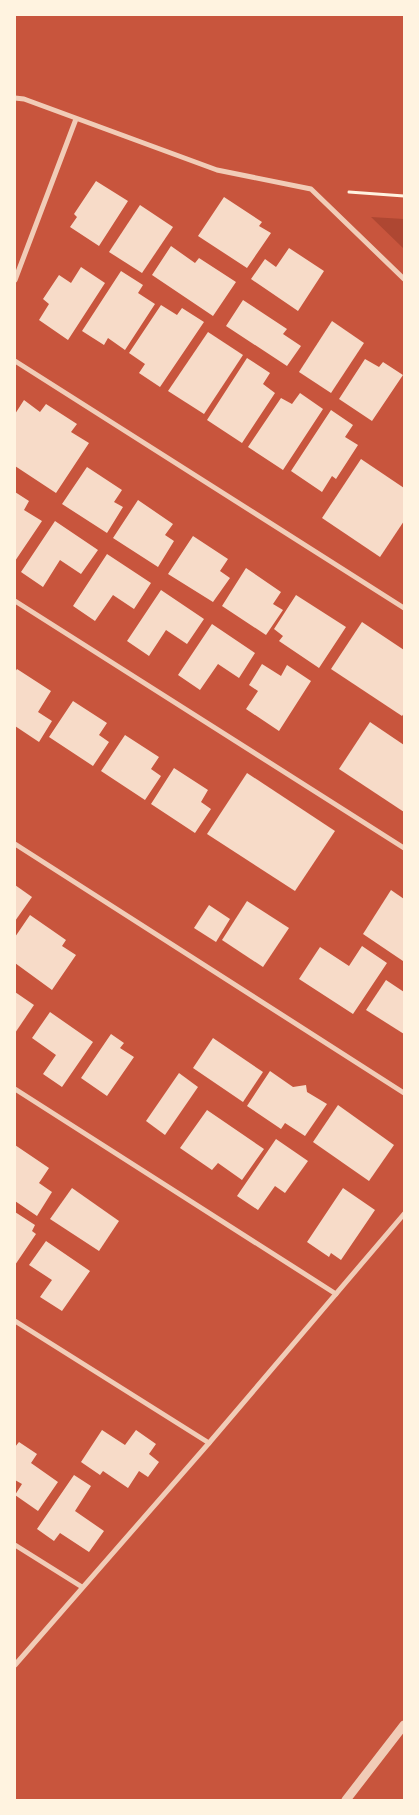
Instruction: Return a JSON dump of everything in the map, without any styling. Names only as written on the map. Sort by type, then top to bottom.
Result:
[{"type":"street","points":[[15,98],[24,99],[217,170],[311,189],[404,279]]},
{"type":"street","points":[[15,280],[76,119]]},
{"type":"street","points":[[15,361],[404,608]]},
{"type":"street","points":[[15,601],[404,848]]},
{"type":"street","points":[[15,844],[404,1094]]},
{"type":"street","points":[[15,1089],[336,1294]]},
{"type":"street","points":[[15,1665],[209,1443],[404,1214]]},
{"type":"street","points":[[15,1322],[209,1443]]},
{"type":"street","points":[[15,1545],[82,1587]]},
{"type":"street","points":[[346,1800],[404,1725]]},
{"type":"path","points":[[311,189],[404,196]]},
{"type":"shaded area","points":[[371,217],[404,219],[404,249]]},
{"type":"building","points":[[96,181],[128,201],[99,246],[70,227],[77,217],[74,214]]},
{"type":"building","points":[[224,197],[262,222],[259,226],[271,233],[247,268],[198,236]]},
{"type":"building","points":[[140,205],[173,227],[142,273],[109,252]]},
{"type":"building","points":[[171,246],[195,263],[199,258],[236,282],[213,316],[152,275]]},
{"type":"building","points":[[289,248],[324,271],[298,311],[251,279],[265,259],[276,267]]},
{"type":"building","points":[[81,267],[105,283],[68,340],[39,320],[49,304],[43,299],[59,275],[71,283]]},
{"type":"building","points":[[121,271],[143,285],[138,293],[155,304],[125,350],[108,338],[104,345],[82,331]]},
{"type":"building","points":[[243,300],[287,329],[283,334],[301,346],[287,366],[226,326]]},
{"type":"building","points":[[161,305],[177,315],[182,308],[204,322],[160,387],[139,373],[145,364],[129,353]]},
{"type":"building","points":[[332,321],[364,343],[331,393],[299,372]]},
{"type":"building","points":[[208,332],[243,355],[204,414],[168,391]]},
{"type":"building","points":[[247,358],[270,373],[263,384],[275,393],[242,443],[207,420]]},
{"type":"building","points":[[365,359],[379,367],[383,362],[403,375],[372,421],[339,399]]},
{"type":"building","points":[[300,393],[323,409],[283,470],[248,447],[281,398],[292,404]]},
{"type":"building","points":[[24,400],[40,412],[46,404],[77,424],[71,432],[89,443],[56,493],[15,466],[15,414]]},
{"type":"building","points":[[331,410],[353,425],[345,437],[358,445],[336,479],[332,476],[322,492],[291,471]]},
{"type":"building","points":[[361,459],[404,488],[404,521],[380,557],[322,518]]},
{"type":"building","points":[[87,467],[122,490],[114,502],[123,507],[107,533],[62,504]]},
{"type":"building","points":[[15,492],[29,501],[24,510],[42,521],[15,561]]},
{"type":"building","points":[[138,500],[173,524],[165,535],[174,541],[158,567],[113,538]]},
{"type":"building","points":[[55,521],[98,550],[81,574],[60,560],[43,587],[21,572]]},
{"type":"building","points":[[193,536],[228,559],[220,571],[230,578],[213,602],[168,574]]},
{"type":"building","points":[[107,554],[151,583],[134,609],[113,595],[95,621],[73,606]]},
{"type":"building","points":[[246,568],[281,592],[273,604],[283,610],[266,635],[222,606]]},
{"type":"building","points":[[161,590],[204,619],[187,644],[166,630],[149,656],[127,641]]},
{"type":"building","points":[[296,595],[346,627],[319,668],[279,641],[283,636],[274,629]]},
{"type":"building","points":[[362,622],[404,650],[404,713],[402,716],[331,669]]},
{"type":"building","points":[[212,624],[255,653],[239,678],[218,664],[200,690],[178,675]]},
{"type":"building","points":[[262,664],[281,676],[287,665],[311,681],[279,731],[246,709],[258,691],[249,685]]},
{"type":"building","points":[[17,669],[51,691],[38,712],[52,721],[39,742],[15,726],[15,672]]},
{"type":"building","points":[[73,701],[107,723],[99,735],[109,742],[93,766],[49,737]]},
{"type":"building","points":[[370,722],[404,745],[404,812],[339,769]]},
{"type":"building","points":[[125,735],[159,757],[151,769],[161,776],[145,800],[101,771]]},
{"type":"building","points":[[174,768],[208,790],[201,802],[211,809],[195,833],[151,804]]},
{"type":"building","points":[[247,773],[335,831],[295,891],[207,834]]},
{"type":"building","points":[[15,885],[32,897],[15,921]]},
{"type":"building","points":[[391,890],[404,899],[403,961],[363,934]]},
{"type":"building","points":[[247,901],[289,928],[263,967],[222,940]]},
{"type":"building","points":[[209,905],[230,919],[216,942],[194,928]]},
{"type":"building","points":[[30,915],[66,940],[62,946],[76,955],[52,990],[15,963],[15,937]]},
{"type":"building","points":[[362,946],[387,963],[353,1014],[299,979],[320,947],[349,966]]},
{"type":"building","points":[[386,980],[404,992],[404,1034],[366,1010]]},
{"type":"building","points":[[15,992],[34,1005],[15,1033]]},
{"type":"building","points":[[50,1012],[93,1042],[62,1087],[43,1074],[56,1055],[32,1038]]},
{"type":"building","points":[[111,1034],[124,1043],[120,1048],[134,1057],[107,1096],[81,1078]]},
{"type":"building","points":[[213,1038],[263,1072],[243,1102],[193,1068]]},
{"type":"building","points":[[270,1071],[293,1087],[306,1085],[307,1092],[327,1104],[305,1136],[285,1123],[281,1129],[247,1106]]},
{"type":"building","points":[[179,1073],[198,1087],[165,1135],[146,1121]]},
{"type":"building","points":[[338,1105],[394,1145],[369,1181],[313,1142]]},
{"type":"building","points":[[207,1110],[264,1149],[242,1180],[218,1163],[212,1170],[180,1148]]},
{"type":"building","points":[[276,1139],[308,1161],[285,1193],[275,1186],[258,1210],[237,1196]]},
{"type":"building","points":[[15,1145],[49,1168],[39,1183],[52,1192],[37,1216],[15,1201]]},
{"type":"building","points":[[72,1188],[119,1221],[99,1251],[50,1219]]},
{"type":"building","points":[[343,1188],[375,1210],[341,1260],[331,1253],[329,1257],[307,1242]]},
{"type":"building","points":[[15,1212],[35,1225],[32,1231],[36,1234],[15,1265]]},
{"type":"building","points":[[46,1241],[90,1271],[62,1311],[40,1297],[52,1280],[29,1265]]},
{"type":"building","points":[[102,1430],[125,1445],[136,1430],[156,1444],[149,1454],[159,1462],[148,1477],[139,1471],[128,1488],[103,1471],[100,1475],[81,1462]]},
{"type":"building","points":[[19,1442],[37,1454],[31,1463],[58,1482],[38,1511],[15,1495],[22,1484],[15,1480],[15,1447]]},
{"type":"building","points":[[74,1475],[91,1486],[75,1511],[104,1531],[89,1552],[60,1533],[54,1541],[37,1529]]}]
